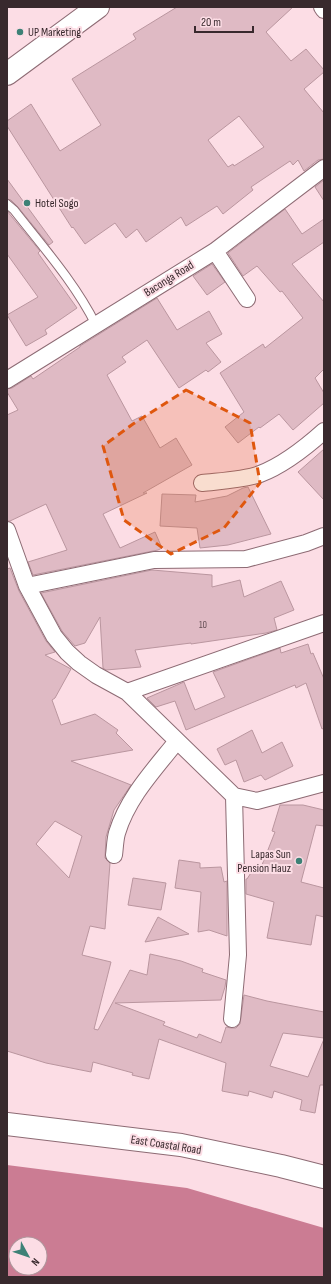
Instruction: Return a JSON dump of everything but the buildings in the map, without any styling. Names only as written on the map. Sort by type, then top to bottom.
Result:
[{"type":"main road","points":[[7,74],[98,7]]},
{"type":"main road","name":"East Coastal Road","points":[[7,1124],[182,1146],[324,1176]]},
{"type":"street","name":"Baconga Road","points":[[7,380],[215,250],[324,168]]},
{"type":"street","points":[[215,250],[247,299]]},
{"type":"street","points":[[202,483],[258,475],[278,466],[306,447],[324,431]]},
{"type":"street","points":[[7,530],[27,586],[54,636],[67,652],[96,675],[127,692],[234,796],[257,801],[324,783]]},
{"type":"street","points":[[27,586],[154,560],[246,559],[306,543],[324,536]]},
{"type":"street","points":[[127,692],[324,623]]},
{"type":"street","points":[[114,854],[117,834],[129,806],[144,781],[177,741]]},
{"type":"street","points":[[232,1019],[238,954],[234,796]]},
{"type":"lane","points":[[7,204],[14,210],[49,255],[87,307],[96,324]]},
{"type":"highlighted area","points":[[186,390],[250,423],[260,483],[224,528],[171,554],[124,520],[103,446],[133,424]]},
{"type":"shaded area","points":[[7,1165],[187,1188],[324,1228],[324,1277],[7,1277]]},
{"type":"place","name":"UP Marketing","points":[[20,32]]},
{"type":"place","name":"Hotel Sogo","points":[[27,203]]},
{"type":"place","name":"Lapas Sun Pension Hauz","points":[[299,861]]}]
